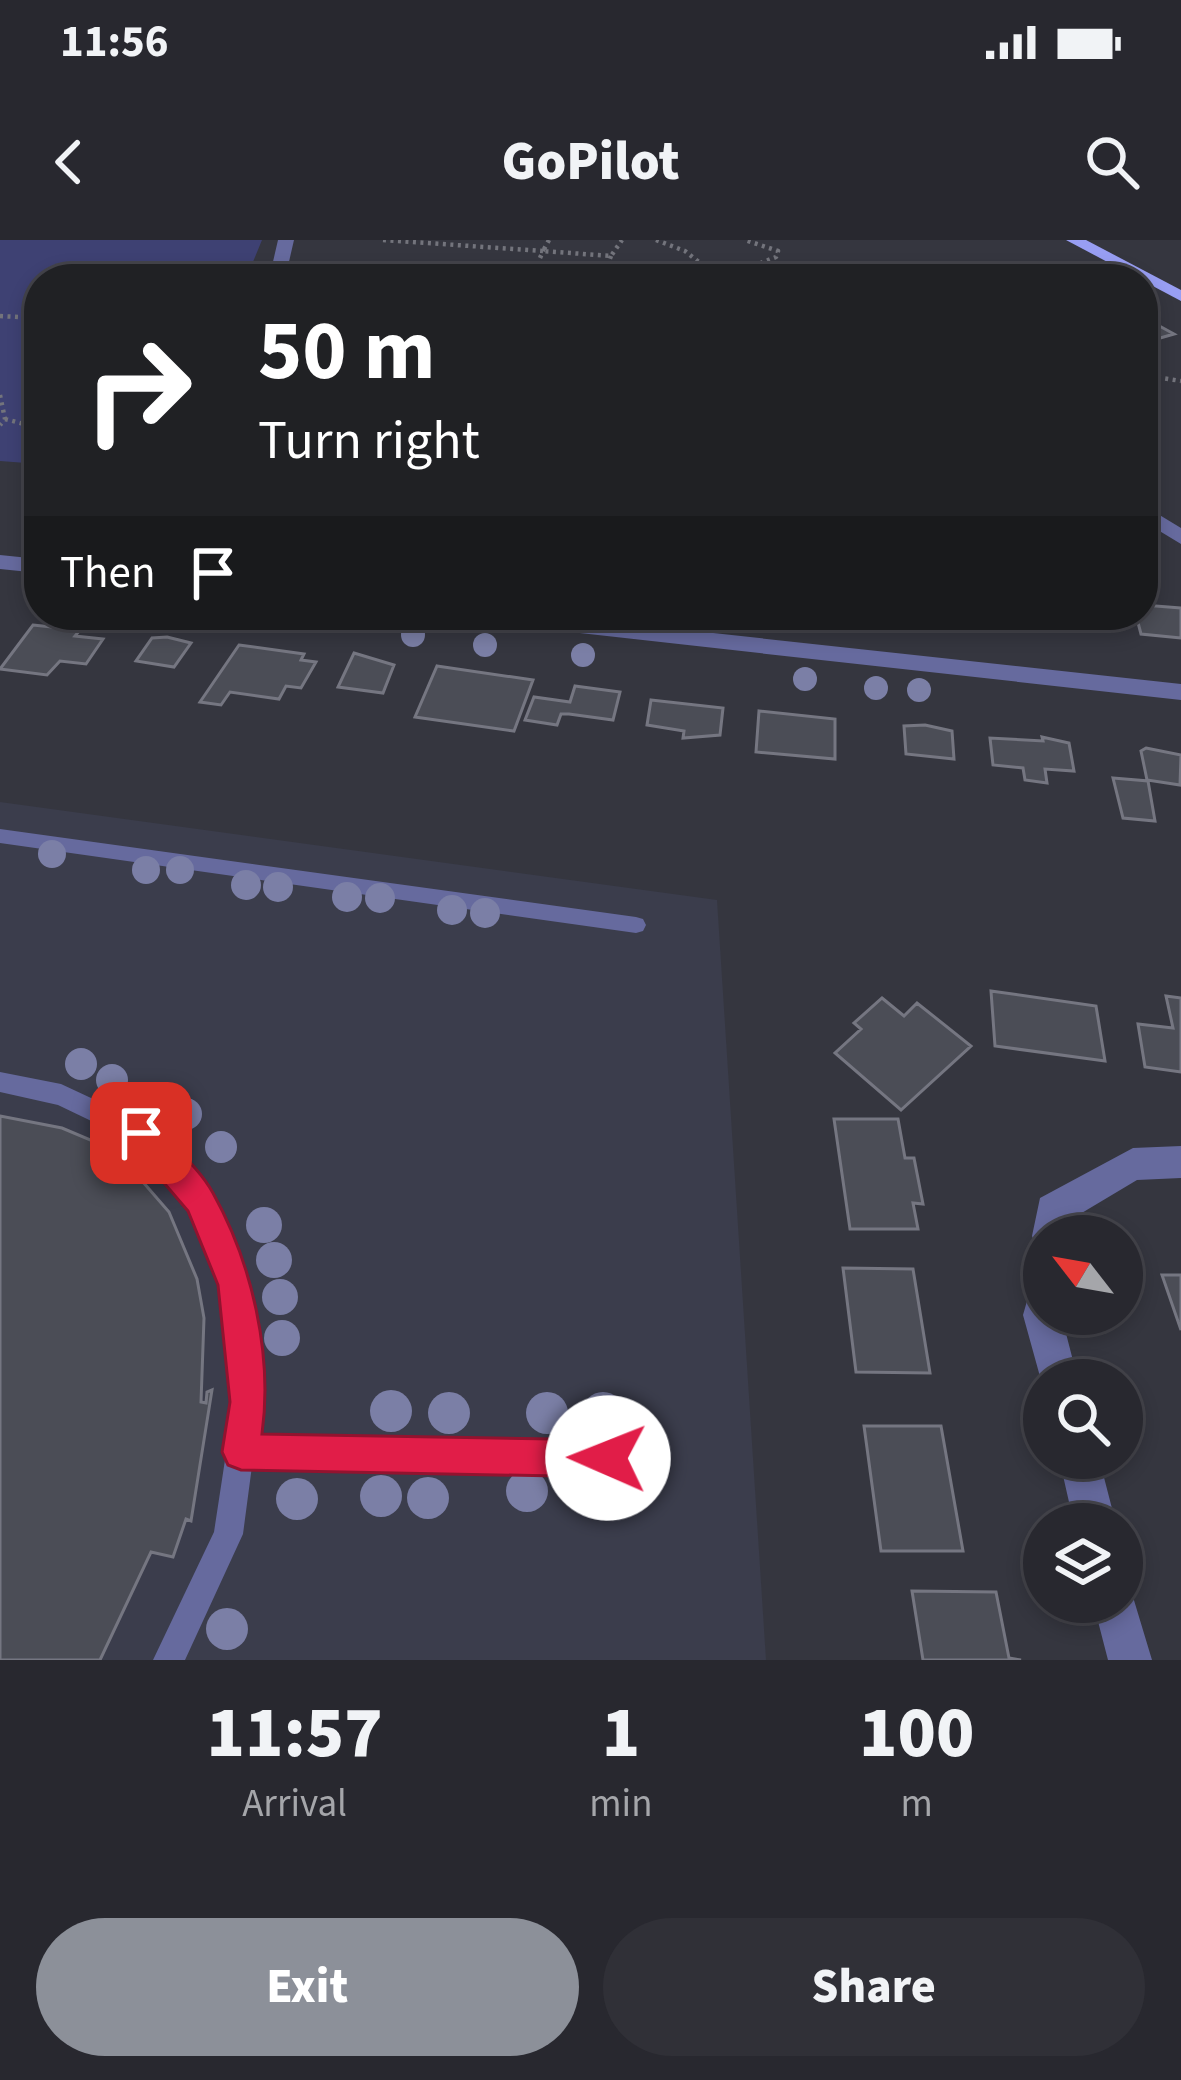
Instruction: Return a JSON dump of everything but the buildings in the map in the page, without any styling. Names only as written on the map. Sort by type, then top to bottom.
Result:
[{"type":"main road","points":[[1074,240],[1120,264]]},
{"type":"street","points":[[617,630],[1181,692]]},
{"type":"street","points":[[1053,1215],[1053,1210],[1133,1164],[1181,1162]]},
{"type":"street","points":[[1120,1623],[1130,1660]]},
{"type":"lane","points":[[0,836],[636,925]]},
{"type":"lane","points":[[0,1082],[61,1095],[141,1133],[200,1201],[235,1285],[248,1402],[228,1534],[169,1660]]},
{"type":"lane","points":[[241,1452],[646,1459]]},
{"type":"path","points":[[382,240],[611,256]]},
{"type":"path","points":[[538,264],[549,240]]},
{"type":"path","points":[[608,264],[622,240]]},
{"type":"path","points":[[656,240],[685,251],[700,264]]},
{"type":"path","points":[[745,240],[778,250],[776,257],[763,264]]},
{"type":"path","points":[[0,395],[3,422]]},
{"type":"shaded area","points":[[0,240],[262,240],[252,264],[24,264],[24,463],[0,461]]},
{"type":"shaded area","points":[[0,802],[717,900],[766,1660],[0,1660]]},
{"type":"route","points":[[141,1133],[200,1201],[235,1285],[248,1402],[241,1452],[608,1458]]}]
